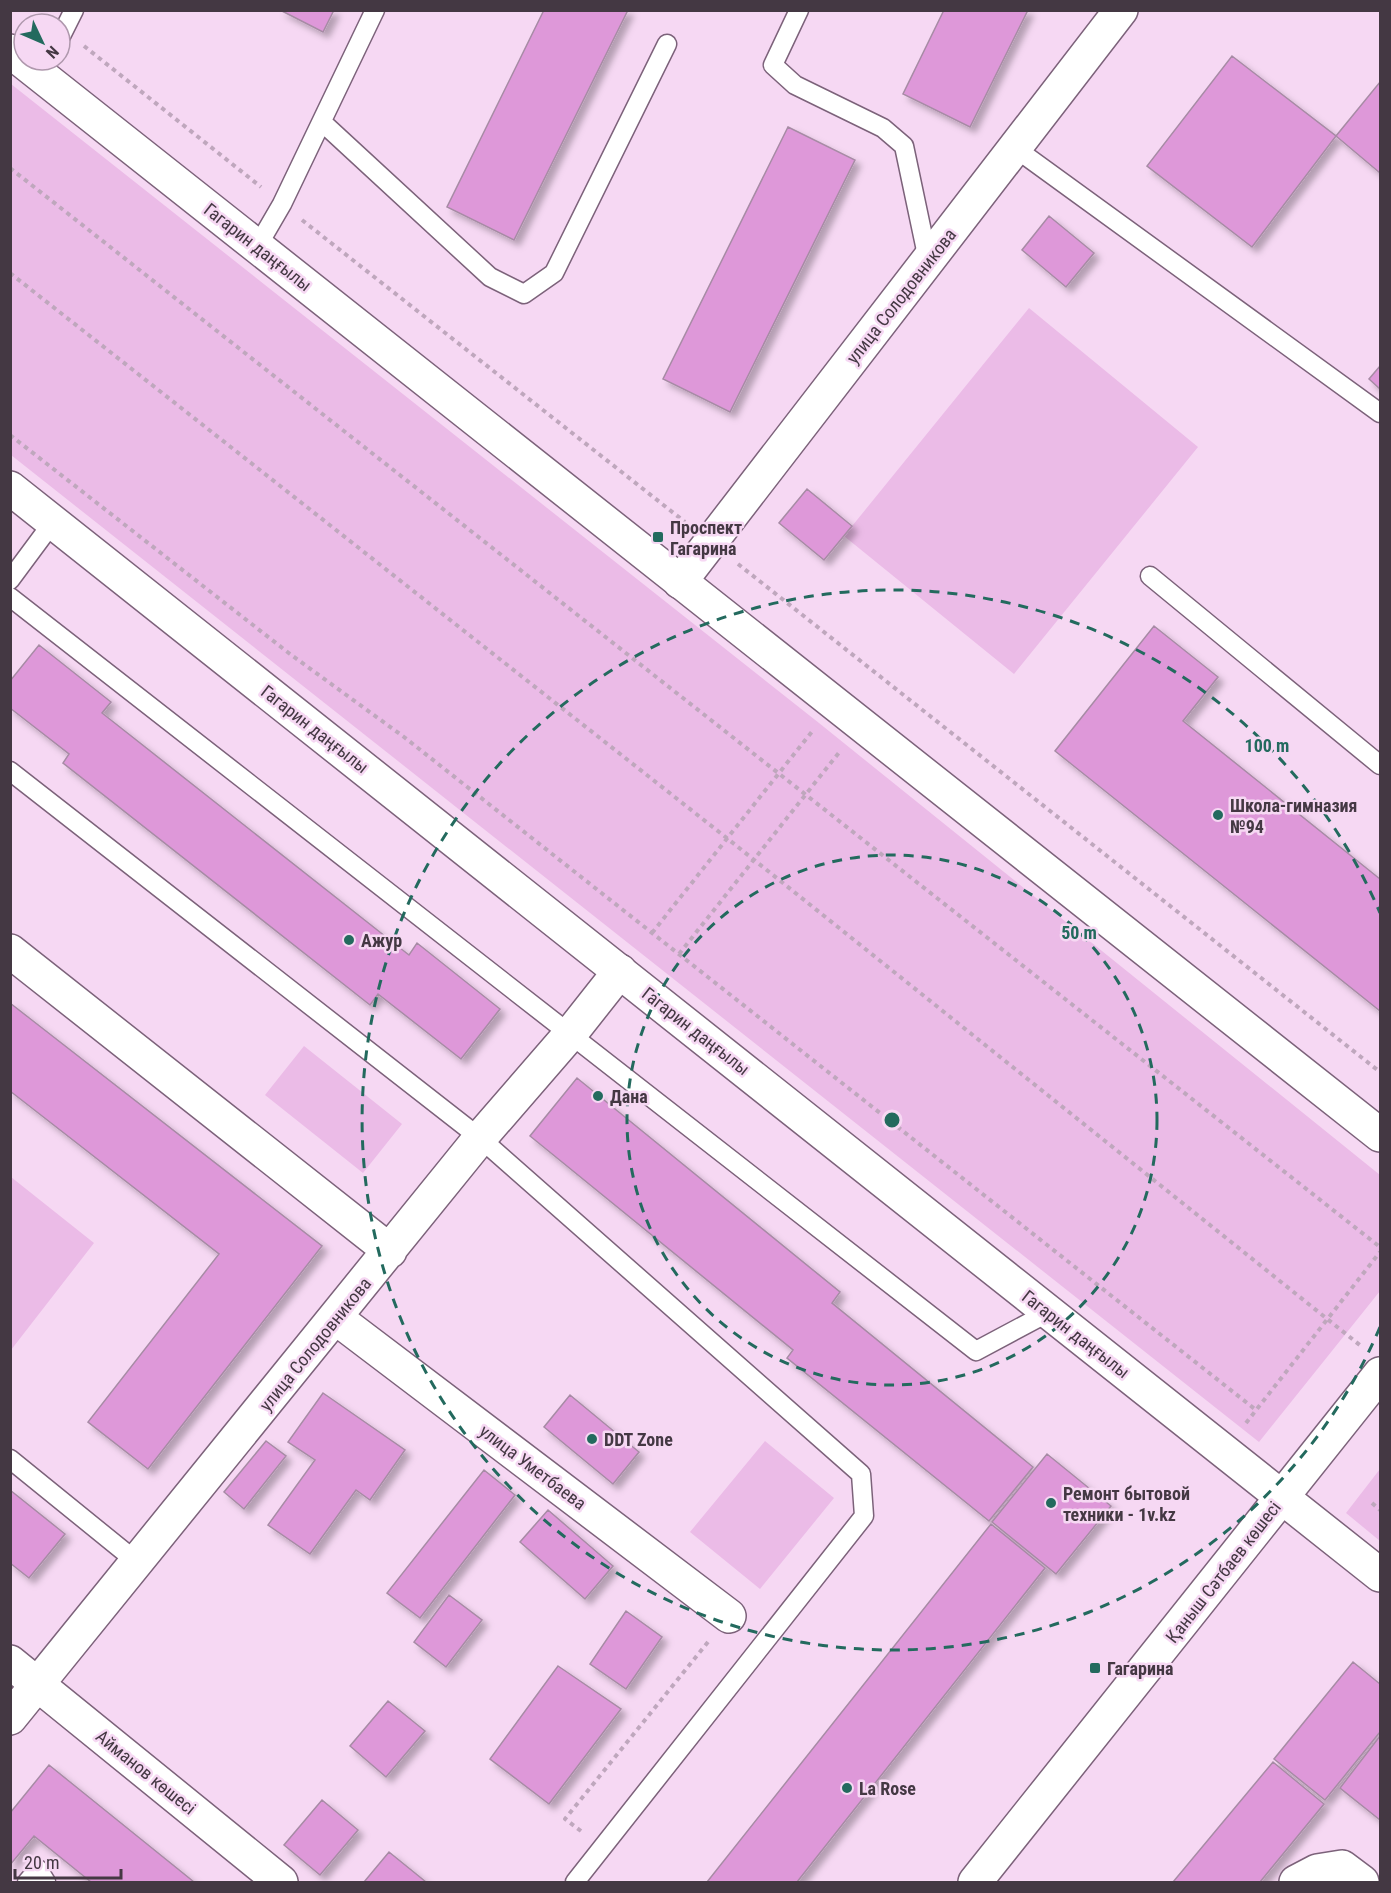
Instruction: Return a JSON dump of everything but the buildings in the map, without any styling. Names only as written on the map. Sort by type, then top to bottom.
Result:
[{"type":"street","name":"улица Солодовникова","points":[[680,582],[1121,10]]},
{"type":"street","name":"Гагарин даңғылы","points":[[50,72],[257,247],[1380,1136]]},
{"type":"street","name":"Гагарин даңғылы","points":[[10,488],[1380,1575]]},
{"type":"street","points":[[10,951],[390,1251]]},
{"type":"street","name":"улица Солодовникова","points":[[10,1718],[480,1138],[571,1033],[620,971]]},
{"type":"street","name":"улица Уметбаева","points":[[336,1318],[729,1616]]},
{"type":"street","name":"Қаныш Сәтбаев көшесі","points":[[975,1882],[1282,1497],[1372,1361]]},
{"type":"street","name":"Айманов көшесі","points":[[10,1662],[281,1882]]},
{"type":"street","points":[[1296,1882],[1317,1870],[1342,1866],[1362,1882]]},
{"type":"lane","points":[[257,247],[282,204],[375,10]]},
{"type":"lane","points":[[799,10],[773,65],[795,85],[883,128],[904,146],[928,261]]},
{"type":"lane","points":[[322,122],[490,277],[524,294],[554,273],[667,44]]},
{"type":"lane","points":[[1015,148],[1380,413]]},
{"type":"lane","points":[[10,580],[52,522]]},
{"type":"lane","points":[[1150,576],[1380,765]]},
{"type":"lane","points":[[10,597],[976,1351],[1049,1312]]},
{"type":"lane","points":[[10,771],[480,1138],[861,1474],[864,1516],[575,1882]]},
{"type":"lane","points":[[10,1459],[137,1562]]},
{"type":"lane","points":[[27,1882],[38,1869],[46,1882]]},
{"type":"path","points":[[10,168],[1380,1250],[1244,1426]]},
{"type":"path","points":[[10,273],[755,860],[1328,1319],[1372,1361]]},
{"type":"path","points":[[10,435],[290,654],[404,737],[1256,1410]]},
{"type":"path","points":[[651,933],[819,723]]},
{"type":"path","points":[[679,954],[845,745]]},
{"type":"path","points":[[1372,1503],[1380,1510]]},
{"type":"path","points":[[565,1819],[729,1616]]},
{"type":"shaded area","points":[[11,84],[819,723],[1380,1175],[1380,1291],[1259,1442],[11,455]]},
{"type":"shaded area","points":[[1029,308],[1198,447],[1014,674],[844,536]]},
{"type":"shaded area","points":[[304,1046],[402,1124],[363,1173],[265,1095]]},
{"type":"shaded area","points":[[11,1177],[94,1243],[10,1350]]},
{"type":"shaded area","points":[[765,1441],[834,1498],[760,1589],[690,1532]]},
{"type":"shaded area","points":[[1380,1469],[1380,1541],[1346,1513]]},
{"type":"place","name":"Проспект Гагарина","points":[[658,537]]},
{"type":"place","name":"Школа-гимназия №94","points":[[1218,815]]},
{"type":"place","name":"Ажур","points":[[349,940]]},
{"type":"place","name":"Дана","points":[[598,1096]]},
{"type":"place","name":"DDT Zone","points":[[592,1439]]},
{"type":"place","name":"Ремонт бытовой техники - 1v.kz","points":[[1051,1503]]},
{"type":"place","name":"Гагарина","points":[[1095,1668]]},
{"type":"place","name":"La Rose","points":[[847,1788]]}]
